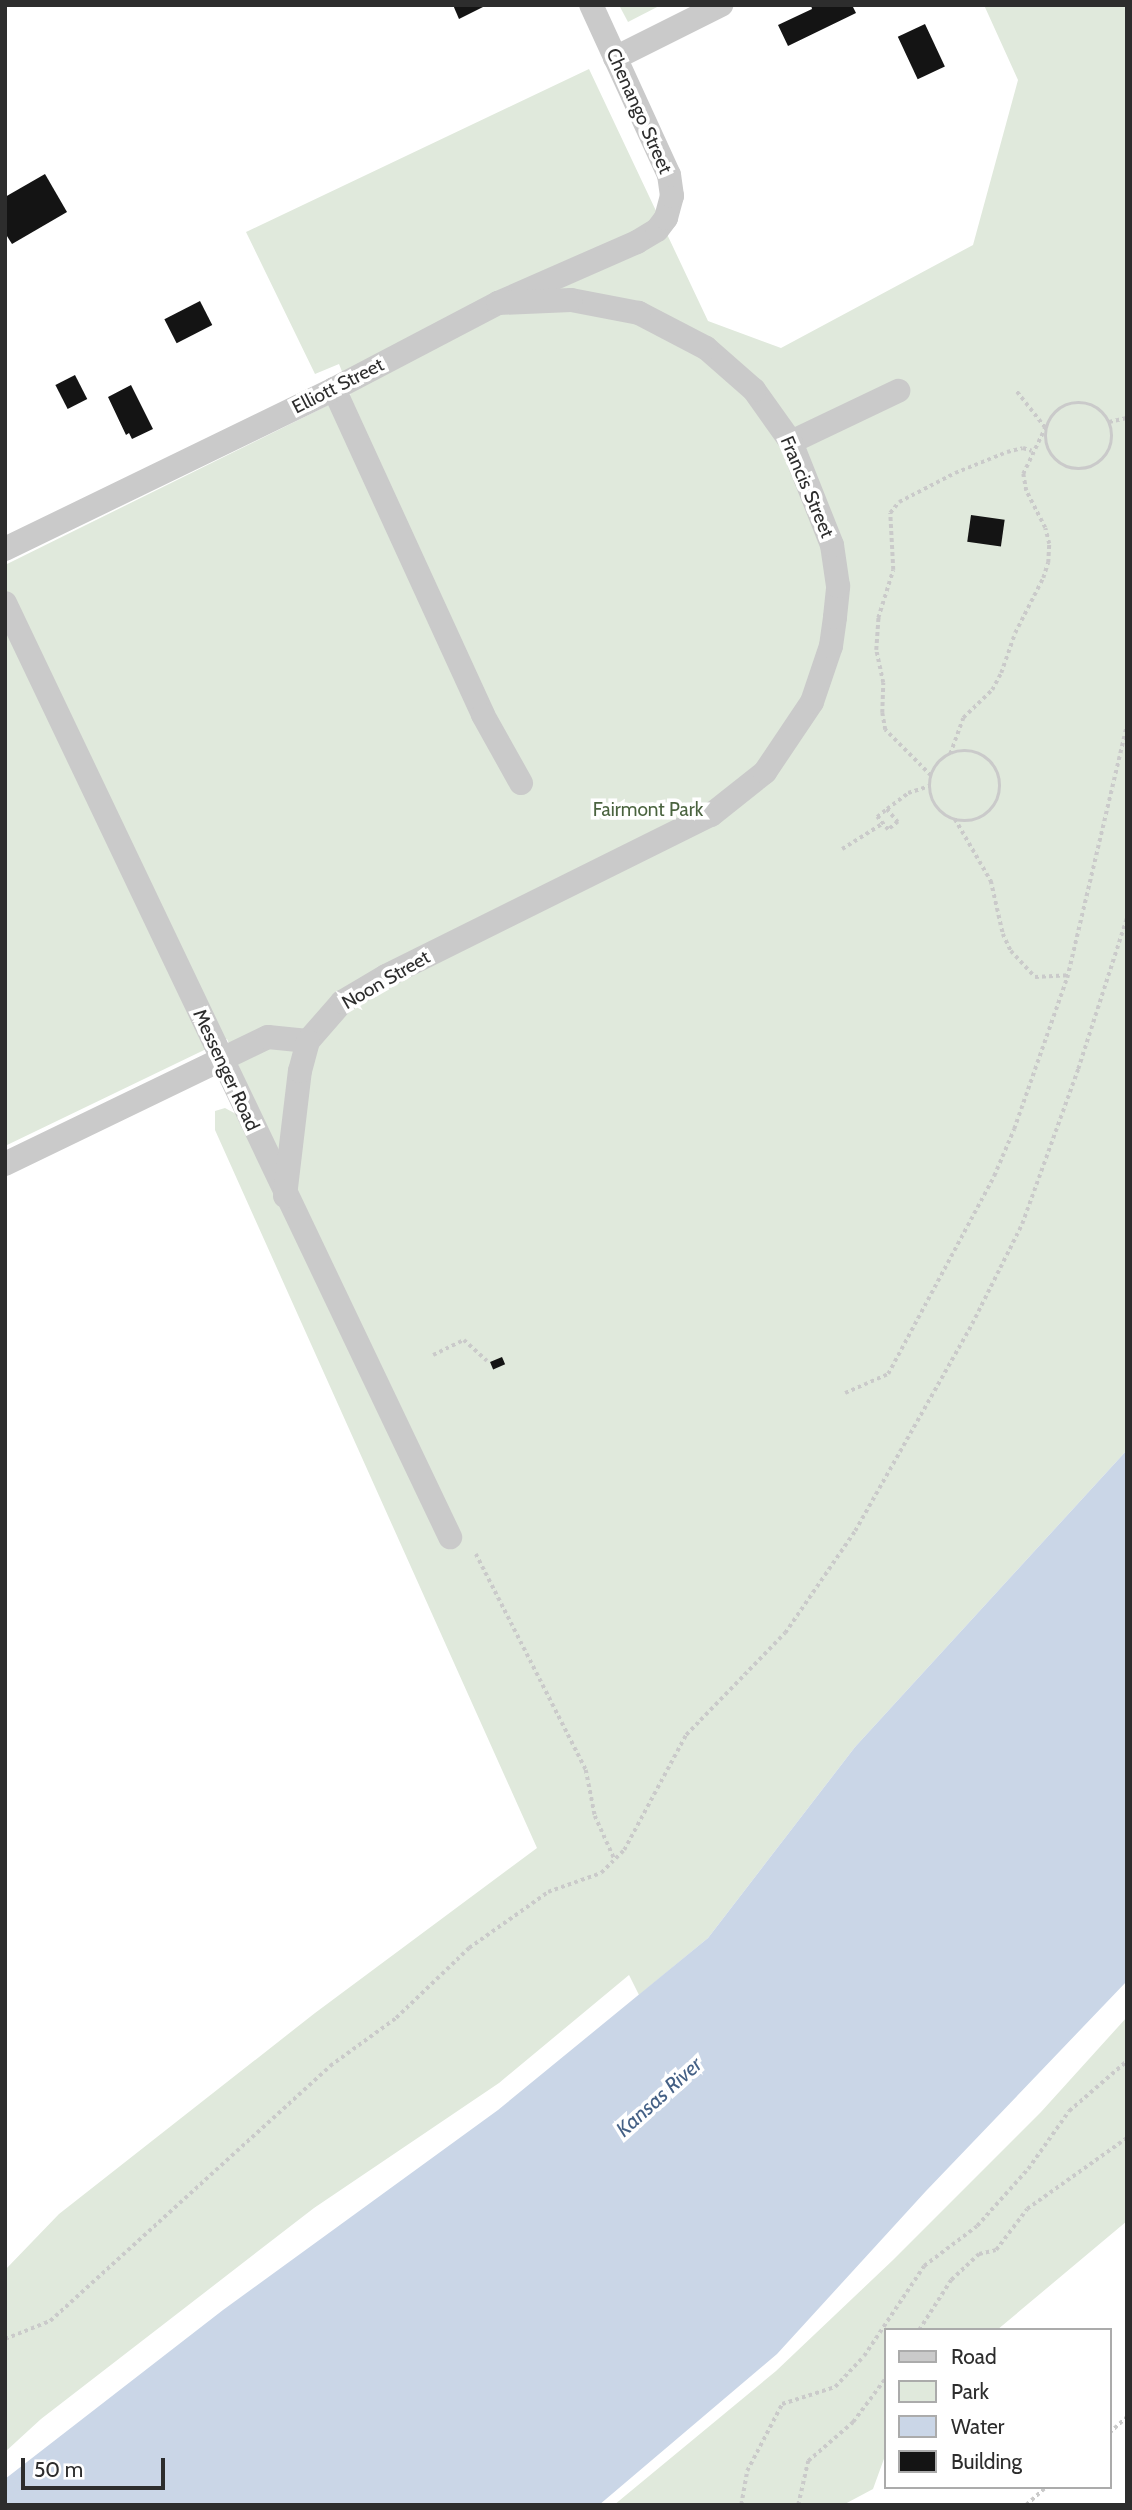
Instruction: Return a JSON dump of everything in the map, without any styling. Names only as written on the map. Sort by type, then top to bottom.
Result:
[{"type":"street","name":"Chenango Street","points":[[591,5],[669,175],[672,196],[667,218]]},
{"type":"street","points":[[615,58],[721,5]]},
{"type":"street","name":"Elliott Street","points":[[5,549],[334,389],[498,303],[637,242],[657,230],[667,218]]},
{"type":"street","name":"Francis Street","points":[[498,303],[571,300],[639,313],[706,348],[754,390],[792,442],[832,545],[838,586],[831,646],[812,702],[765,772]]},
{"type":"street","points":[[334,389],[483,715],[521,783]]},
{"type":"street","points":[[792,442],[898,391]]},
{"type":"street","name":"Messenger Road","points":[[5,603],[285,1196],[450,1536]]},
{"type":"street","name":"Noon Street","points":[[308,1041],[342,1002],[386,976],[711,815],[765,772]]},
{"type":"street","points":[[5,1164],[268,1037],[308,1041],[300,1072],[285,1196]]},
{"type":"path","points":[[950,754],[970,751],[988,759],[999,776],[998,796],[989,811],[973,820],[955,819],[940,810],[930,786],[931,776],[935,767],[950,754],[963,718],[992,690],[1002,673],[1015,633],[1048,563],[1049,544],[1045,528],[1026,491],[1023,474],[1032,451],[1045,428],[1049,418],[1058,411],[1078,403],[1098,408],[1109,422],[1113,435],[1105,457],[1086,468],[1075,470],[1054,460],[1045,440],[1045,428],[1016,391]]},
{"type":"path","points":[[1109,422],[1127,418]]},
{"type":"path","points":[[931,776],[885,730],[882,713],[883,683],[876,650],[878,618],[893,570],[890,513],[899,502],[955,473],[1007,452],[1023,449],[1032,451]]},
{"type":"path","points":[[845,1393],[888,1374],[960,1241],[1014,1129],[1068,975],[1127,726]]},
{"type":"path","points":[[887,809],[898,822],[887,830],[877,817],[887,809],[908,793],[930,786]]},
{"type":"path","points":[[955,819],[991,881],[1003,934],[1011,951],[1035,977],[1068,975]]},
{"type":"path","points":[[842,849],[882,824]]},
{"type":"path","points":[[5,2339],[50,2321],[330,2066],[396,2018],[469,1948],[548,1892],[601,1873],[624,1850],[686,1735],[785,1633],[855,1531],[972,1324],[1022,1224],[1078,1069],[1127,917]]},
{"type":"path","points":[[433,1355],[464,1340],[487,1361]]},
{"type":"path","points":[[476,1554],[586,1770],[595,1816],[614,1858]]},
{"type":"path","points":[[741,2505],[747,2471],[782,2404],[835,2387],[864,2356],[924,2266],[977,2226],[1028,2169],[1069,2111],[1127,2061]]},
{"type":"path","points":[[920,2328],[951,2280],[979,2254],[996,2250],[1027,2209],[1127,2138]]},
{"type":"path","points":[[798,2505],[808,2461],[853,2421],[884,2380]]},
{"type":"path","points":[[1111,2430],[1127,2417]]},
{"type":"path","points":[[1026,2505],[1044,2489]]},
{"type":"green space","points":[[619,5],[661,5],[628,22]]},
{"type":"green space","name":"Fairmont Park","points":[[984,5],[1127,5],[1127,1450],[855,1747],[708,1938],[639,1995],[629,1975],[499,2083],[314,2208],[41,2419],[5,2452],[5,2270],[59,2214],[315,2013],[537,1848],[215,1130],[215,1111],[225,1108],[236,1114],[423,1497],[227,1039],[5,1146],[5,565],[351,394],[339,364],[315,374],[246,232],[589,69],[708,321],[781,348],[973,245],[1018,80]]},
{"type":"green space","points":[[1127,2017],[1127,2221],[999,2328],[884,2328],[884,2459],[873,2489],[843,2505],[614,2505],[776,2371],[893,2260],[1041,2112]]},
{"type":"water","name":"Kansas River","points":[[1127,1450],[1127,1981],[926,2191],[777,2354],[599,2505],[5,2505],[5,2479],[223,2310],[498,2110],[708,1938],[855,1747]]},
{"type":"building","points":[[453,5],[487,5],[459,19]]},
{"type":"building","points":[[811,5],[852,5],[856,13],[788,46],[778,25],[812,9]]},
{"type":"building","points":[[925,24],[945,67],[918,79],[898,37]]},
{"type":"building","points":[[45,174],[67,212],[12,244],[5,233],[5,197]]},
{"type":"building","points":[[200,301],[212,325],[177,343],[164,319]]},
{"type":"building","points":[[75,375],[87,399],[68,409],[55,385]]},
{"type":"building","points":[[131,385],[153,429],[132,439],[129,433],[126,435],[108,397]]},
{"type":"building","points":[[971,515],[1005,520],[1001,546],[967,542]]},
{"type":"building","points":[[502,1357],[505,1364],[493,1369],[490,1362]]}]
